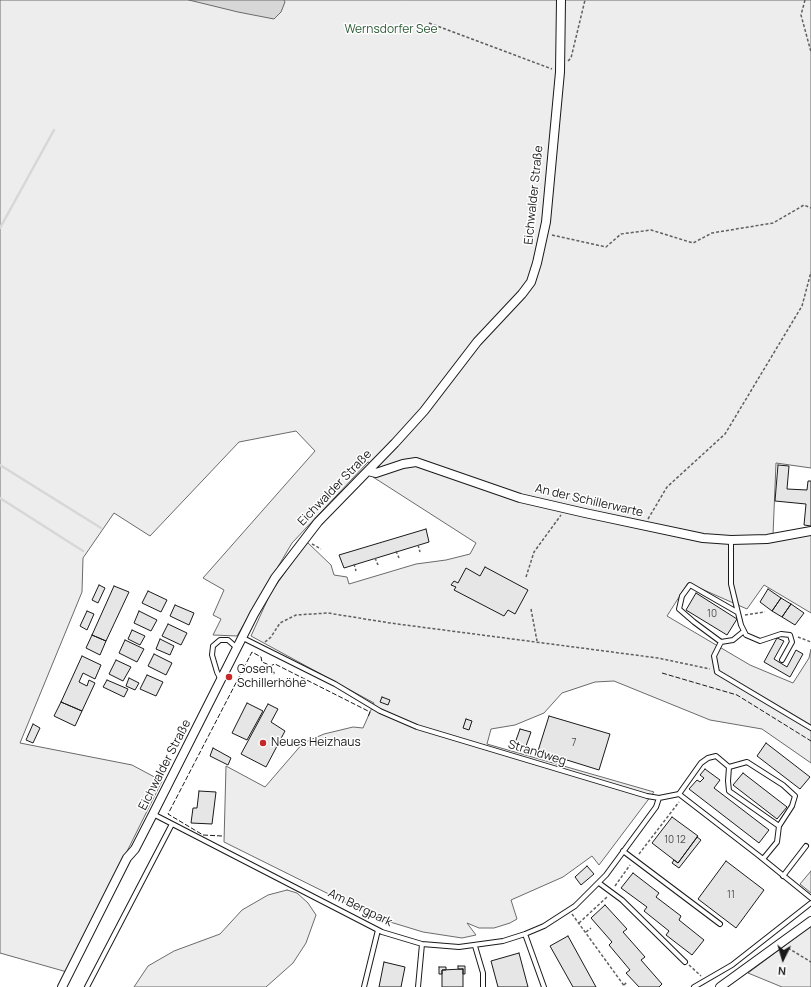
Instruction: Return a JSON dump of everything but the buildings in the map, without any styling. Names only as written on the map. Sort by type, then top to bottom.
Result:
[{"type":"street","name":"Eichwalder Straße","points":[[62,987],[126,858],[135,849],[267,590],[304,538],[339,498],[368,471],[424,411],[477,342],[522,294],[531,282],[544,233],[560,72],[562,0]]},
{"type":"street","name":"An der Schillerwarte","points":[[368,471],[376,473],[403,464],[416,462],[520,498],[703,538],[731,540],[767,539],[811,531]]},
{"type":"street","points":[[720,987],[811,921]]},
{"type":"lane","points":[[731,540],[731,584],[738,614],[744,631],[746,635],[760,641],[781,634],[790,635],[792,642],[782,660]]},
{"type":"lane","points":[[738,614],[690,585],[682,596],[680,609],[694,622],[721,642],[733,640],[744,631]]},
{"type":"lane","name":"Strandweg","points":[[243,638],[335,684],[380,711],[417,728],[659,798],[679,794]]},
{"type":"lane","points":[[221,681],[212,655],[213,646],[220,640],[228,640],[238,648]]},
{"type":"lane","points":[[721,642],[714,656],[717,672],[811,728]]},
{"type":"lane","points":[[779,826],[729,791],[728,767],[716,756],[708,758],[701,763],[679,794],[811,898]]},
{"type":"lane","points":[[728,767],[747,762],[783,785],[795,796],[792,806],[779,826],[777,842],[763,859]]},
{"type":"lane","name":"Am Bergpark","points":[[153,814],[378,930],[422,944],[444,947],[476,946],[503,941],[524,934],[544,926],[569,911],[585,898],[599,883],[656,807],[659,798]]},
{"type":"lane","points":[[87,987],[172,824]]},
{"type":"lane","points":[[783,876],[806,846]]},
{"type":"lane","points":[[624,851],[720,924]]},
{"type":"lane","points":[[599,883],[622,900],[685,962]]},
{"type":"lane","points":[[694,987],[732,965],[811,903]]},
{"type":"lane","points":[[364,987],[378,930]]},
{"type":"lane","points":[[524,934],[544,987]]},
{"type":"lane","points":[[418,987],[422,944]]},
{"type":"lane","points":[[476,946],[483,973],[483,987]]},
{"type":"path","points":[[430,22],[560,72],[571,58],[585,0]]},
{"type":"path","points":[[805,0],[801,15],[811,52]]},
{"type":"path","points":[[544,233],[606,247],[621,234],[651,230],[693,242],[712,234],[773,223],[804,205],[811,208]]},
{"type":"path","points":[[643,526],[668,487],[725,434],[802,306],[811,272]]},
{"type":"path","points":[[526,577],[534,552],[566,509]]},
{"type":"path","points":[[418,545],[420,552]]},
{"type":"path","points":[[396,551],[399,558]]},
{"type":"path","points":[[375,558],[378,565]]},
{"type":"path","points":[[354,564],[356,571]]},
{"type":"path","points":[[531,609],[537,642]]},
{"type":"path","points":[[738,614],[765,612]]},
{"type":"path","points":[[260,646],[271,637],[280,623],[296,615],[328,613],[390,623],[658,658],[707,668],[717,672]]},
{"type":"path","points":[[790,635],[811,642]]},
{"type":"path","points":[[569,911],[586,932],[624,986],[627,982]]},
{"type":"path","points":[[586,932],[591,928]]},
{"type":"path","points":[[781,944],[811,962]]},
{"type":"path","points":[[693,969],[701,976]]},
{"type":"green space","name":"Wernsdorfer See","points":[[0,0],[811,0],[811,468],[776,463],[773,535],[811,529],[811,613],[764,585],[747,609],[688,583],[667,616],[750,665],[793,683],[809,658],[811,649],[811,763],[762,729],[710,720],[614,681],[595,682],[562,693],[544,713],[515,725],[491,729],[487,744],[654,792],[599,865],[592,856],[563,877],[511,900],[517,919],[494,928],[479,928],[467,923],[476,935],[462,938],[423,932],[377,918],[224,842],[226,766],[265,787],[303,743],[324,734],[353,727],[363,728],[374,703],[251,636],[271,592],[307,542],[331,565],[334,575],[347,577],[349,584],[416,564],[446,560],[470,554],[476,543],[373,477],[380,468],[368,462],[292,543],[237,636],[213,635],[221,619],[213,615],[224,590],[203,578],[315,451],[296,431],[239,442],[150,536],[114,513],[83,558],[82,592],[20,743],[132,765],[162,781],[67,972],[0,953]]},
{"type":"green space","points":[[811,871],[811,893],[800,884]]},
{"type":"green space","points":[[287,890],[297,893],[308,903],[316,915],[306,943],[293,963],[266,987],[134,987],[148,966],[174,951],[220,934],[242,910],[268,895]]},
{"type":"green space","points":[[811,926],[811,987],[782,987],[748,973]]},
{"type":"shaded area","points":[[189,0],[284,0],[285,2],[281,12],[274,19]]},
{"type":"waterway","points":[[0,228],[54,130]]},
{"type":"waterway","points":[[0,465],[101,528]]},
{"type":"waterway","points":[[0,498],[83,551]]},
{"type":"fence","points":[[222,836],[203,835],[168,814],[252,652],[261,657],[262,662],[270,666],[275,664],[370,712],[368,717]]},
{"type":"fence","points":[[662,673],[737,695],[811,741]]},
{"type":"place","name":"Gosen, Schillerhöhe","points":[[229,677]]},
{"type":"place","name":"Neues Heizhaus","points":[[263,743]]}]
